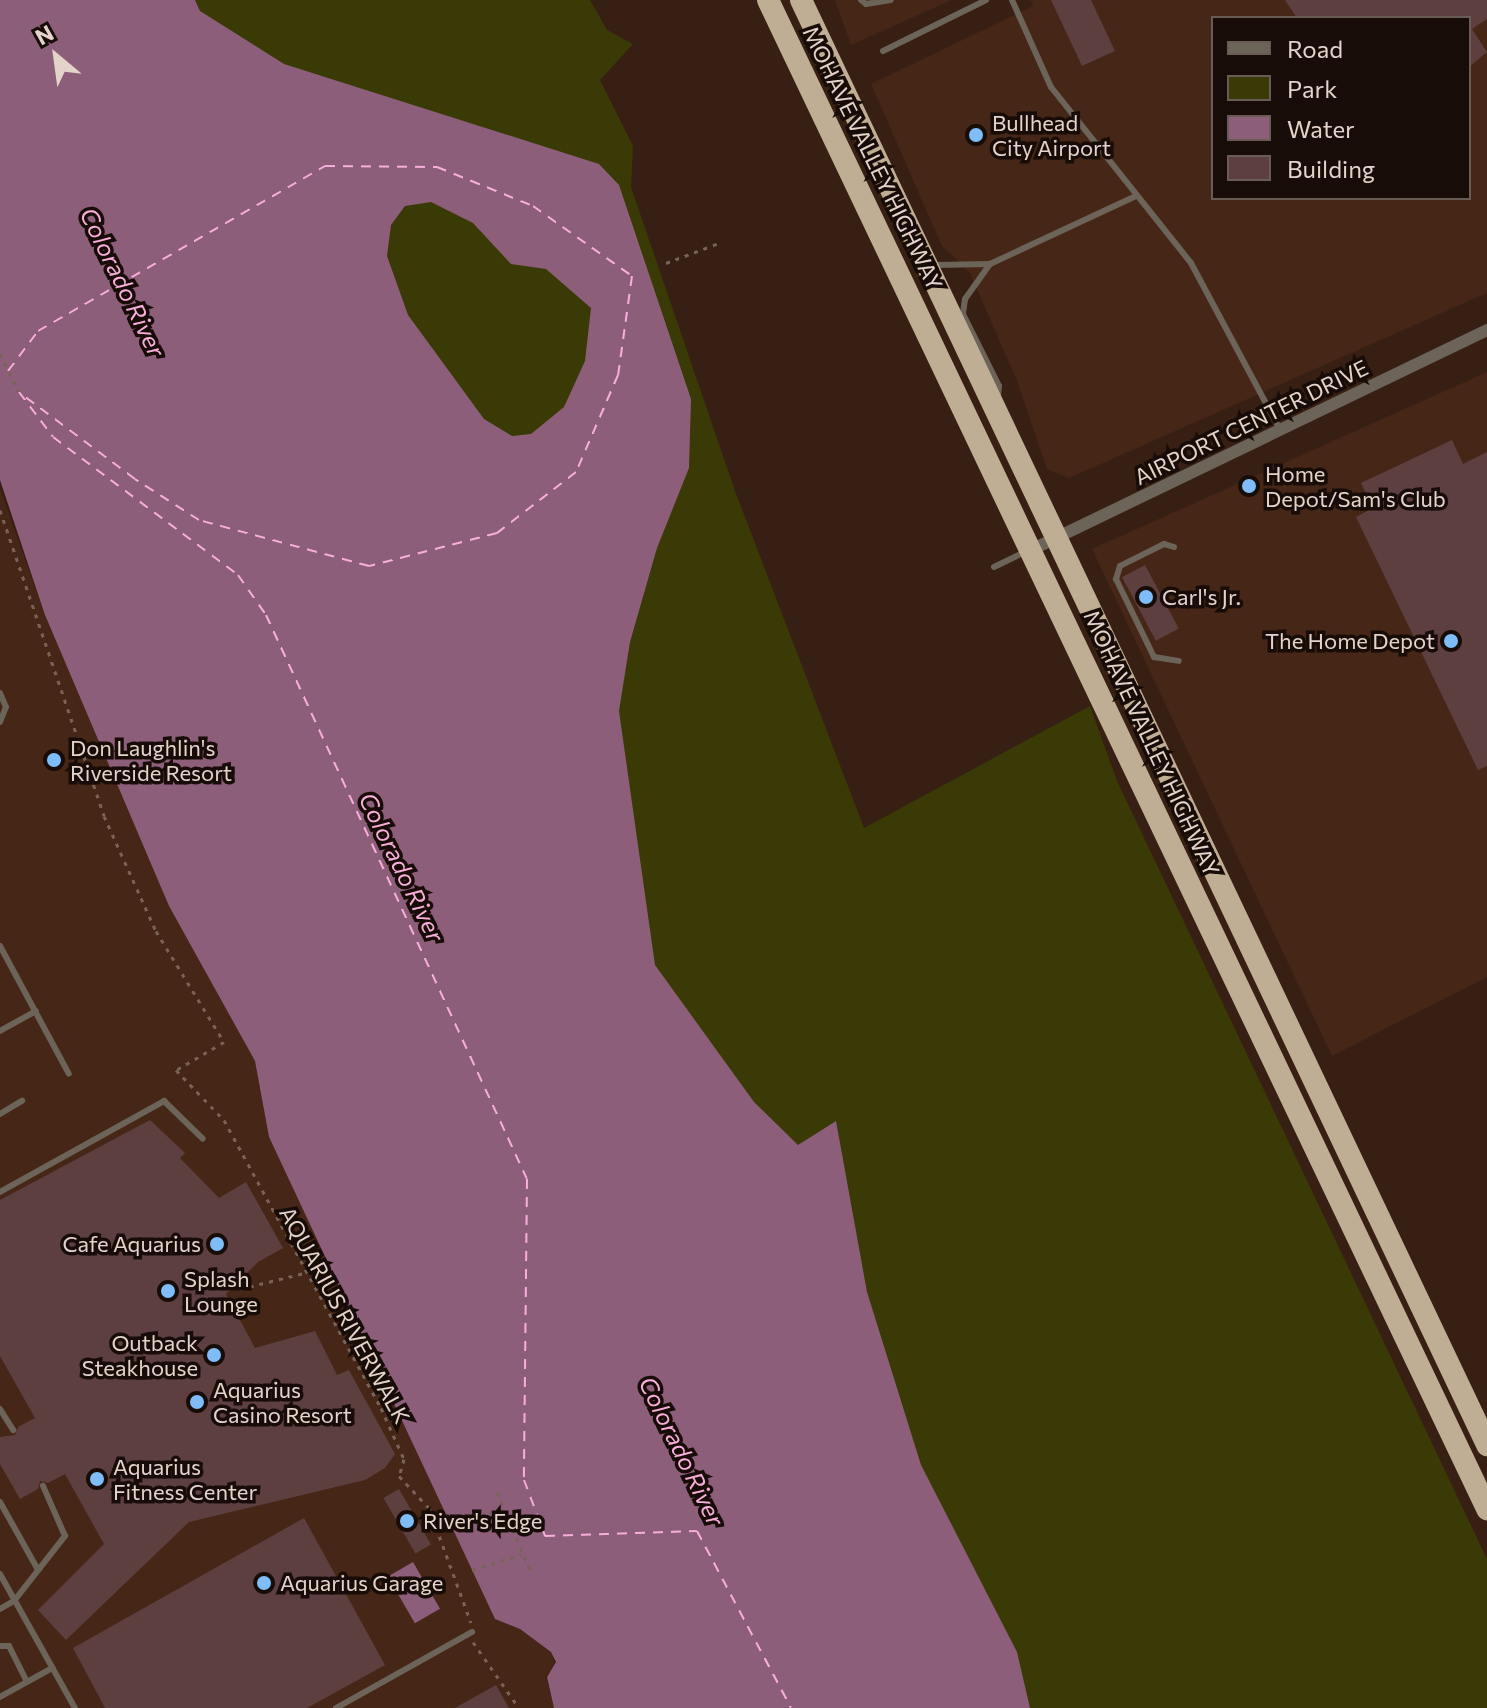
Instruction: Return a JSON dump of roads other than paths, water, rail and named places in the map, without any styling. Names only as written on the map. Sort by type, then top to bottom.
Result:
[{"type":"highway","name":"MOHAVE VALLEY HIGHWAY","points":[[768,0],[1033,549],[1487,1509]]},
{"type":"highway","name":"MOHAVE VALLEY HIGHWAY","points":[[801,0],[1487,1445]]},
{"type":"street","name":"AIRPORT CENTER DRIVE","points":[[1033,549],[1487,330]]},
{"type":"lane","points":[[861,0],[866,4],[891,0]]},
{"type":"lane","points":[[883,51],[986,0]]},
{"type":"lane","points":[[1012,0],[1051,87],[1191,263],[1280,430]]},
{"type":"lane","points":[[925,264],[962,268],[990,264],[1136,196]]},
{"type":"lane","points":[[990,264],[965,299],[963,314],[999,386],[996,416]]},
{"type":"lane","points":[[1174,547],[1164,544],[1120,566],[1116,579],[1154,657],[1179,661]]},
{"type":"lane","points":[[994,567],[1033,549]]},
{"type":"lane","points":[[0,693],[6,707],[0,722]]},
{"type":"lane","points":[[0,946],[69,1074]]},
{"type":"lane","points":[[0,1031],[36,1011]]},
{"type":"lane","points":[[0,1114],[22,1101]]},
{"type":"lane","points":[[0,1192],[164,1101],[203,1139]]},
{"type":"lane","points":[[0,1409],[13,1430]]},
{"type":"lane","points":[[0,1609],[14,1601],[65,1536],[43,1486]]},
{"type":"lane","points":[[0,1502],[38,1570]]},
{"type":"lane","points":[[1,1577],[72,1707]]},
{"type":"lane","points":[[336,1708],[472,1632]]},
{"type":"lane","points":[[0,1646],[9,1646],[27,1682]]},
{"type":"lane","points":[[0,1697],[52,1668]]},
{"type":"water","name":"Colorado River","points":[[0,0],[195,0],[200,11],[284,64],[599,164],[619,185],[691,399],[689,468],[657,548],[630,642],[619,711],[655,965],[754,1102],[798,1145],[836,1121],[867,1292],[921,1465],[1017,1652],[1030,1708],[554,1708],[547,1677],[556,1662],[551,1652],[520,1629],[495,1619],[269,1137],[255,1061],[169,906],[45,615],[0,480]],"holes":[[[431,202],[473,223],[511,264],[546,269],[591,308],[585,361],[564,407],[531,434],[512,436],[484,419],[408,315],[387,256],[391,225],[405,206]]]},
{"type":"water","points":[[413,1562],[440,1609],[415,1623],[388,1576]]},
{"type":"place","name":"Bullhead City Airport","points":[[976,135]]},
{"type":"place","name":"Home Depot/Sam's Club","points":[[1249,486]]},
{"type":"place","name":"Carl's Jr.","points":[[1146,597]]},
{"type":"place","name":"The Home Depot","points":[[1451,641]]},
{"type":"place","name":"Don Laughlin's Riverside Resort","points":[[54,760]]},
{"type":"place","name":"Cafe Aquarius","points":[[217,1244]]},
{"type":"place","name":"Splash Lounge","points":[[168,1291]]},
{"type":"place","name":"Outback Steakhouse","points":[[214,1355]]},
{"type":"place","name":"Aquarius Casino Resort","points":[[197,1402]]},
{"type":"place","name":"Aquarius Fitness Center","points":[[97,1479]]},
{"type":"place","name":"River's Edge","points":[[407,1521]]},
{"type":"place","name":"Aquarius Garage","points":[[264,1583]]}]
